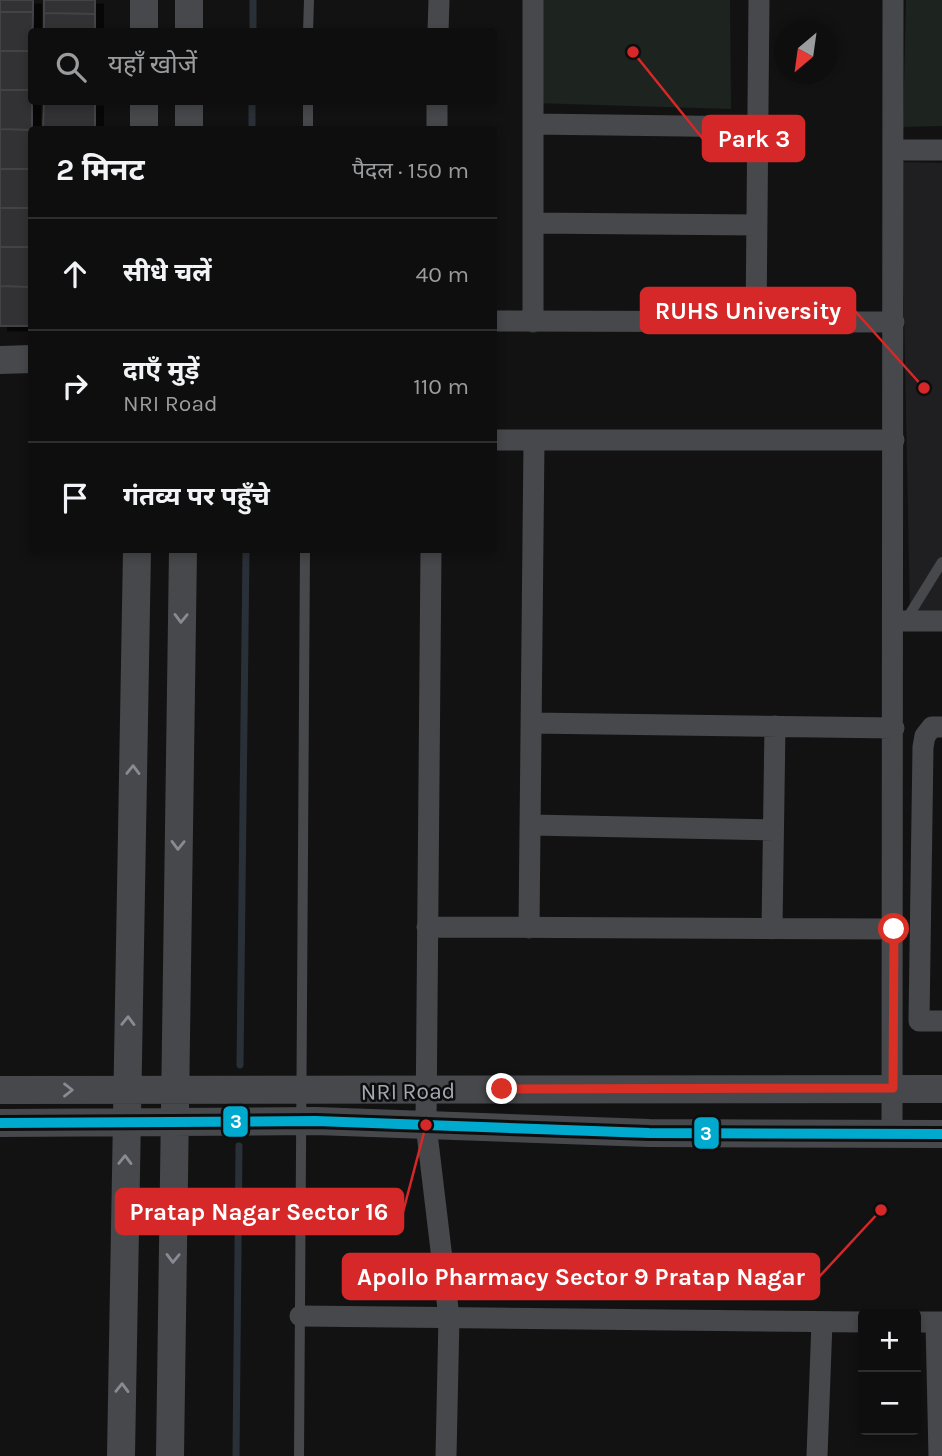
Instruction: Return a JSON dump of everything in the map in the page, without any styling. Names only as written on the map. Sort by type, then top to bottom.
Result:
[{"type":"street","points":[[144,0],[144,28]]},
{"type":"street","points":[[189,0],[189,28]]},
{"type":"street","points":[[438,28],[439,0]]},
{"type":"street","points":[[533,0],[533,321]]},
{"type":"street","points":[[755,322],[759,0]]},
{"type":"street","points":[[892,1134],[894,728],[900,621],[894,440],[893,0]]},
{"type":"street","points":[[144,105],[144,126]]},
{"type":"street","points":[[189,105],[189,126]]},
{"type":"street","points":[[437,105],[437,126]]},
{"type":"street","points":[[533,124],[758,127]]},
{"type":"street","points":[[893,150],[942,150]]},
{"type":"street","points":[[533,223],[757,225]]},
{"type":"street","points":[[497,321],[894,322]]},
{"type":"street","points":[[0,359],[28,359]]},
{"type":"street","points":[[497,440],[894,440]]},
{"type":"street","points":[[529,928],[534,440]]},
{"type":"street","points":[[121,1456],[137,553]]},
{"type":"street","points":[[170,1456],[175,1123],[173,1091],[183,553]]},
{"type":"street","points":[[431,553],[426,1125],[449,1317],[446,1456]]},
{"type":"street","points":[[900,621],[942,621]]},
{"type":"street","points":[[531,723],[894,728]]},
{"type":"street","points":[[772,929],[775,726]]},
{"type":"street","points":[[942,727],[932,727],[925,736],[923,747],[919,1021],[942,1021]]},
{"type":"street","points":[[531,825],[773,830]]},
{"type":"street","points":[[427,927],[894,929]]},
{"type":"street","name":"NRI Road","points":[[0,1090],[301,1092],[942,1088]]},
{"type":"street","name":"NRI Road","points":[[0,1123],[302,1121],[649,1133],[942,1134]]},
{"type":"street","points":[[300,1316],[858,1322]]},
{"type":"street","points":[[817,1456],[822,1322]]},
{"type":"street","points":[[931,1322],[939,1456]]},
{"type":"lane","points":[[308,28],[309,0]]},
{"type":"lane","points":[[308,105],[308,126]]},
{"type":"lane","points":[[299,1456],[305,553]]},
{"type":"lane","points":[[900,621],[942,562]]},
{"type":"shaded area","points":[[539,0],[730,0],[731,109],[533,103]]},
{"type":"shaded area","points":[[906,0],[942,0],[942,126],[903,127]]},
{"type":"shaded area","points":[[901,162],[942,163],[942,615],[910,614]]},
{"type":"building","points":[[0,0],[33,0],[33,12],[0,12]]},
{"type":"building","points":[[44,0],[95,0],[95,14],[44,13]]},
{"type":"building","points":[[0,12],[33,12],[33,28],[28,28],[28,51],[0,51]]},
{"type":"building","points":[[44,13],[95,14],[95,28],[44,28]]},
{"type":"building","points":[[0,51],[28,51],[28,90],[0,90]]},
{"type":"building","points":[[0,90],[28,90],[28,105],[32,105],[32,126],[28,126],[28,130],[0,129]]},
{"type":"building","points":[[44,105],[95,105],[95,126],[43,126]]},
{"type":"building","points":[[0,129],[28,130],[28,169],[0,169]]},
{"type":"building","points":[[0,169],[28,169],[28,208],[0,208]]},
{"type":"building","points":[[0,208],[28,208],[28,247],[0,247]]},
{"type":"building","points":[[0,247],[28,247],[28,287],[0,286]]},
{"type":"building","points":[[0,286],[28,287],[28,326],[0,326]]},
{"type":"waterway","points":[[253,0],[253,28]]},
{"type":"waterway","points":[[252,105],[252,126]]},
{"type":"waterway","points":[[240,1065],[246,553]]},
{"type":"waterway","points":[[236,1456],[239,1146]]},
{"type":"transit line","name":"3","points":[[0,1123],[316,1121],[649,1133],[942,1134]]},
{"type":"place","name":"Park 3","points":[[633,52]]},
{"type":"place","name":"RUHS University","points":[[924,388]]},
{"type":"place","name":"Pratap Nagar Sector 16","points":[[426,1125]]},
{"type":"place","name":"Apollo Pharmacy Sector 9 Pratap Nagar","points":[[881,1210]]},
{"type":"route","points":[[502,1089],[893,1088],[894,929]]}]
